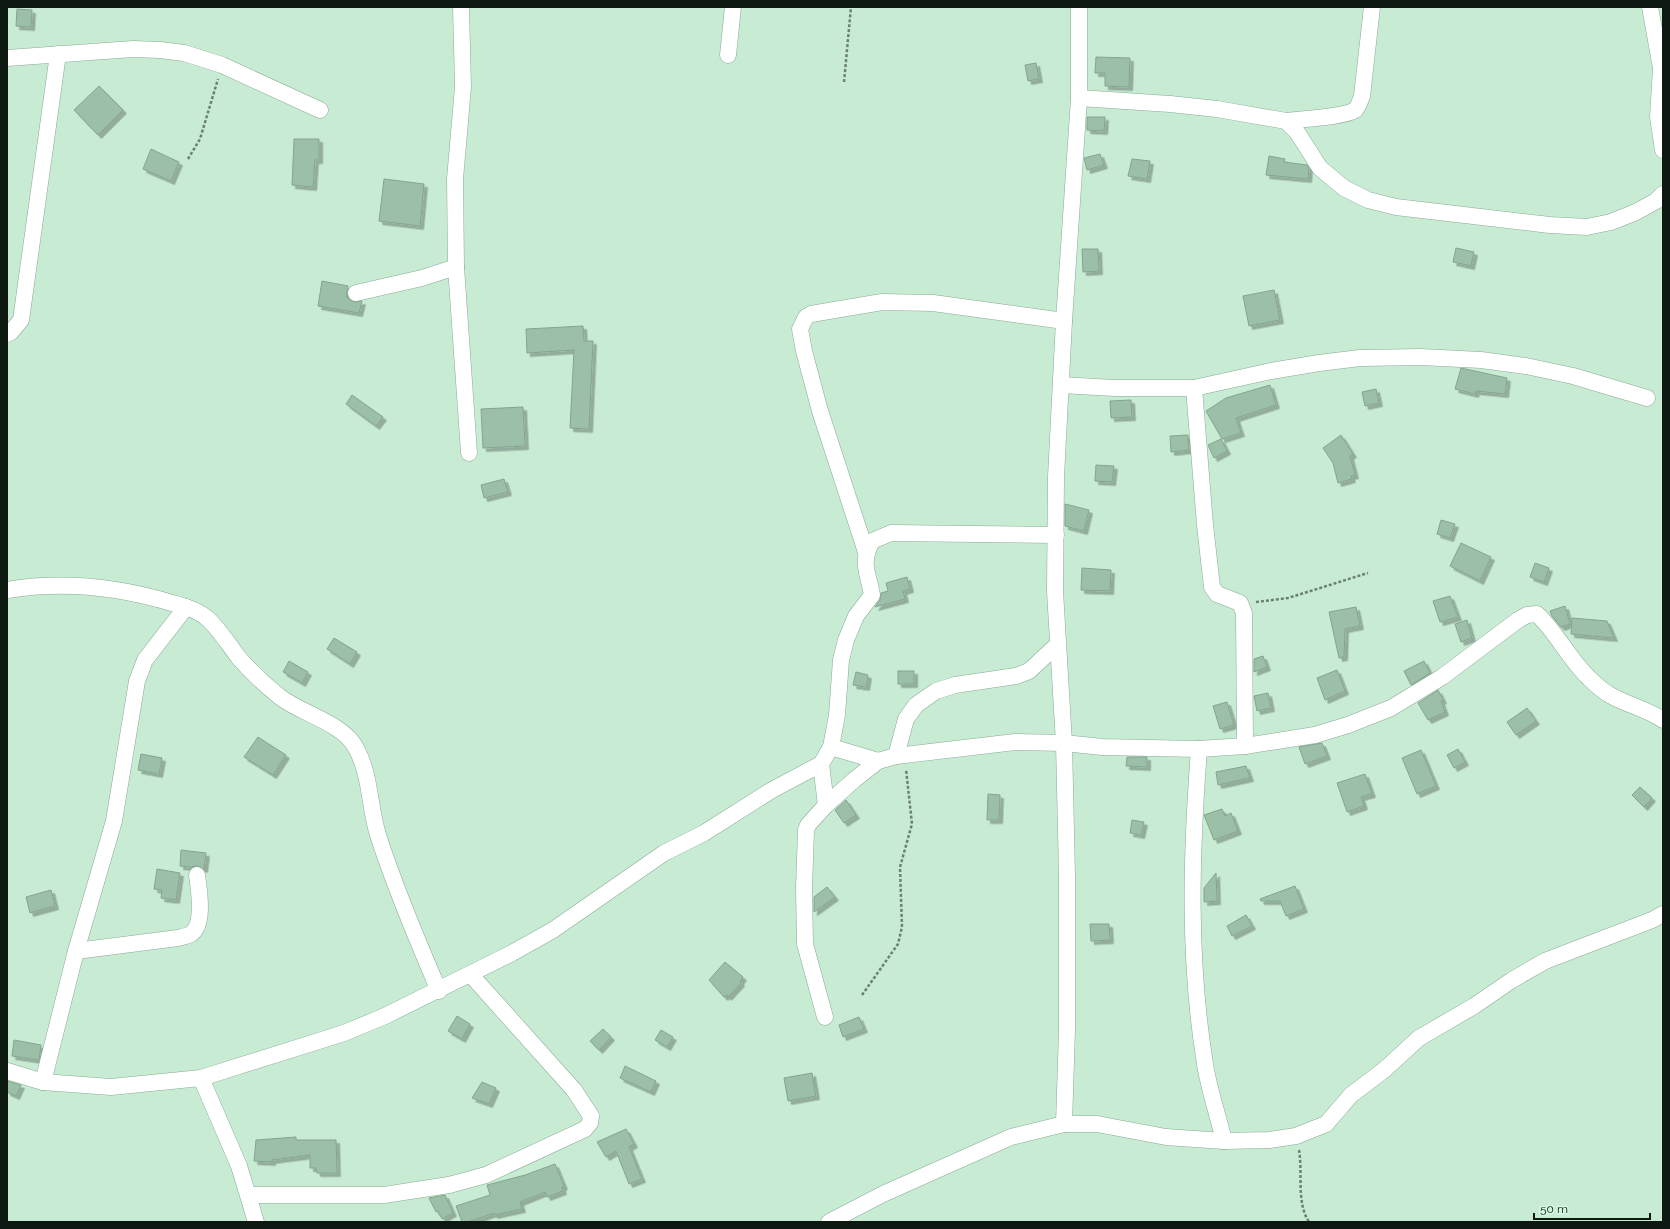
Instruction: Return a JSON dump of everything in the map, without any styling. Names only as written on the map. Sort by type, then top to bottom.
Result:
[{"type":"street","points":[[461,7],[463,87],[455,179],[456,267],[469,453]]},
{"type":"street","points":[[728,55],[733,7]]},
{"type":"street","points":[[1064,1124],[1067,1029],[1067,876],[1064,743],[1055,591],[1056,477],[1064,321],[1079,98],[1079,7]]},
{"type":"street","points":[[1079,98],[1170,104],[1217,109],[1286,121],[1344,114],[1359,106],[1362,96],[1372,7]]},
{"type":"street","points":[[1650,7],[1661,68],[1658,117],[1663,150]]},
{"type":"street","points":[[7,58],[133,49],[184,53],[222,65],[320,110]]},
{"type":"street","points":[[7,334],[11,332],[21,320],[58,54]]},
{"type":"street","points":[[1286,121],[1297,132],[1320,168],[1344,188],[1368,200],[1396,207],[1550,225],[1586,227],[1611,222],[1636,212],[1656,201],[1663,194]]},
{"type":"street","points":[[356,293],[422,278],[456,267]]},
{"type":"street","points":[[866,552],[820,411],[804,351],[800,329],[806,317],[811,314],[882,302],[932,303],[1064,321]]},
{"type":"street","points":[[1061,385],[1114,388],[1194,388],[1270,371],[1319,363],[1360,358],[1421,357],[1481,360],[1526,366],[1573,376],[1647,398]]},
{"type":"street","points":[[1194,388],[1205,532],[1212,587],[1217,594],[1240,604],[1244,614],[1245,746]]},
{"type":"street","points":[[7,1071],[43,1082],[111,1088],[201,1078],[344,1033],[471,975],[553,930],[664,853],[704,833],[772,790],[821,764],[831,748],[837,714],[841,660],[846,640],[856,616],[872,594],[864,566],[866,552],[872,541],[891,534],[1056,535]]},
{"type":"street","points":[[7,590],[60,585],[106,588],[151,596],[197,611],[208,619],[257,678],[282,698],[345,734],[355,746],[362,761],[368,781],[378,834],[420,948],[438,991]]},
{"type":"street","points":[[43,1082],[76,951],[114,821],[137,681],[145,660],[186,607]]},
{"type":"street","points":[[825,1017],[805,944],[804,888],[806,830],[808,825],[826,805],[878,761],[900,755],[1015,742],[1064,743],[1102,747],[1199,749],[1245,746],[1315,735],[1348,726],[1390,708],[1442,677],[1518,620],[1527,615],[1537,614],[1545,622],[1567,653],[1589,678],[1610,695],[1656,715],[1663,720]]},
{"type":"street","points":[[900,755],[906,719],[916,705],[936,691],[955,685],[1016,676],[1029,671],[1058,645]]},
{"type":"street","points":[[831,748],[878,761]]},
{"type":"street","points":[[1199,749],[1192,834],[1192,913],[1195,994],[1205,1066],[1224,1141]]},
{"type":"street","points":[[821,764],[826,805]]},
{"type":"street","points":[[76,951],[178,938],[190,934],[199,922],[200,904],[197,875]]},
{"type":"street","points":[[829,1222],[883,1194],[1011,1137],[1064,1124],[1097,1124],[1166,1137],[1224,1141],[1270,1140],[1296,1136],[1326,1124],[1351,1095],[1384,1070],[1419,1038],[1474,1006],[1512,980],[1545,961],[1652,920],[1663,914]]},
{"type":"street","points":[[249,1196],[384,1195],[449,1185],[486,1174],[585,1129],[590,1123],[591,1116],[574,1090],[471,975]]},
{"type":"street","points":[[201,1078],[234,1153],[249,1196],[256,1222]]},
{"type":"path","points":[[844,82],[851,7]]},
{"type":"path","points":[[188,159],[200,139],[222,65]]},
{"type":"path","points":[[1240,604],[1288,598],[1368,573]]},
{"type":"path","points":[[862,995],[898,944],[902,927],[900,867],[912,824],[900,755]]},
{"type":"path","points":[[1296,1136],[1301,1164],[1302,1208],[1309,1222]]},
{"type":"building","points":[[17,9],[32,10],[31,27],[16,26]]},
{"type":"building","points":[[1096,57],[1130,58],[1129,87],[1105,86],[1105,73],[1095,73]]},
{"type":"building","points":[[1036,63],[1039,79],[1028,81],[1025,65]]},
{"type":"building","points":[[99,86],[123,110],[98,135],[74,110]]},
{"type":"building","points":[[1087,117],[1105,117],[1104,131],[1087,130]]},
{"type":"building","points":[[294,139],[319,139],[319,160],[315,160],[313,187],[292,185]]},
{"type":"building","points":[[151,149],[179,162],[171,181],[143,169]]},
{"type":"building","points":[[1100,154],[1104,165],[1087,170],[1084,158]]},
{"type":"building","points":[[1269,156],[1285,159],[1284,162],[1307,165],[1309,168],[1308,179],[1266,175]]},
{"type":"building","points":[[1132,159],[1150,161],[1147,179],[1128,176]]},
{"type":"building","points":[[384,179],[424,184],[420,226],[379,221]]},
{"type":"building","points":[[1456,248],[1474,252],[1471,266],[1453,262]]},
{"type":"building","points":[[1082,249],[1098,249],[1099,271],[1083,272]]},
{"type":"building","points":[[322,281],[348,286],[346,297],[354,302],[362,301],[359,313],[318,306]]},
{"type":"building","points":[[1274,290],[1280,320],[1249,326],[1243,296]]},
{"type":"building","points":[[583,326],[584,341],[593,341],[589,429],[570,428],[574,350],[527,353],[526,329]]},
{"type":"building","points":[[1461,368],[1507,378],[1505,394],[1476,391],[1475,394],[1455,389]]},
{"type":"building","points":[[1270,385],[1276,405],[1236,418],[1241,433],[1222,439],[1206,411],[1226,398]]},
{"type":"building","points":[[1376,389],[1379,403],[1365,406],[1362,392]]},
{"type":"building","points":[[352,395],[383,417],[376,426],[346,404]]},
{"type":"building","points":[[1131,400],[1132,417],[1111,418],[1110,401]]},
{"type":"building","points":[[523,407],[525,446],[483,448],[481,409]]},
{"type":"building","points":[[1188,435],[1189,450],[1171,452],[1170,436]]},
{"type":"building","points":[[1341,435],[1353,454],[1350,456],[1355,475],[1351,476],[1352,479],[1338,483],[1333,463],[1323,448]]},
{"type":"building","points":[[1221,439],[1227,451],[1214,458],[1208,445]]},
{"type":"building","points":[[1096,465],[1114,466],[1112,482],[1095,481]]},
{"type":"building","points":[[504,479],[508,492],[484,498],[481,485]]},
{"type":"building","points":[[1065,504],[1089,510],[1084,531],[1065,526]]},
{"type":"building","points":[[1441,520],[1455,524],[1450,538],[1437,534]]},
{"type":"building","points":[[1461,543],[1491,557],[1480,581],[1450,566]]},
{"type":"building","points":[[1535,563],[1549,568],[1544,582],[1530,577]]},
{"type":"building","points":[[1082,568],[1111,570],[1110,591],[1081,590]]},
{"type":"building","points":[[907,577],[910,589],[903,591],[905,599],[875,607],[880,600],[881,593],[888,591],[886,583]]},
{"type":"building","points":[[1450,596],[1458,617],[1440,622],[1433,601]]},
{"type":"building","points":[[1565,606],[1570,624],[1561,627],[1550,611]]},
{"type":"building","points":[[1356,607],[1360,626],[1345,629],[1344,657],[1339,658],[1329,612]]},
{"type":"building","points":[[1572,618],[1607,621],[1614,638],[1571,634]]},
{"type":"building","points":[[1467,620],[1472,638],[1461,642],[1455,624]]},
{"type":"building","points":[[334,638],[357,652],[350,664],[327,649]]},
{"type":"building","points":[[1263,656],[1267,667],[1254,672],[1254,659]]},
{"type":"building","points":[[289,661],[308,672],[302,683],[283,672]]},
{"type":"building","points":[[1424,661],[1430,673],[1411,685],[1404,671]]},
{"type":"building","points":[[1337,670],[1345,691],[1325,700],[1317,678]]},
{"type":"building","points":[[898,671],[914,671],[914,684],[898,684]]},
{"type":"building","points":[[856,672],[868,675],[866,687],[853,685]]},
{"type":"building","points":[[1438,690],[1443,700],[1441,701],[1445,712],[1428,720],[1418,703]]},
{"type":"building","points":[[1268,693],[1271,708],[1257,711],[1254,696]]},
{"type":"building","points":[[1227,702],[1234,725],[1220,729],[1213,706]]},
{"type":"building","points":[[1527,708],[1536,721],[1516,735],[1507,722]]},
{"type":"building","points":[[258,737],[286,755],[273,775],[244,757]]},
{"type":"building","points":[[1322,743],[1327,756],[1305,764],[1299,747]]},
{"type":"building","points":[[1458,749],[1465,762],[1454,768],[1447,755]]},
{"type":"building","points":[[1421,750],[1436,786],[1417,794],[1402,758]]},
{"type":"building","points":[[141,754],[162,758],[159,774],[138,770]]},
{"type":"building","points":[[1127,757],[1147,757],[1147,767],[1126,766]]},
{"type":"building","points":[[1246,766],[1250,778],[1218,785],[1216,772]]},
{"type":"building","points":[[1365,774],[1372,794],[1361,797],[1364,806],[1347,812],[1337,783]]},
{"type":"building","points":[[1640,787],[1652,798],[1644,807],[1632,795]]},
{"type":"building","points":[[988,794],[1000,795],[999,820],[987,820]]},
{"type":"building","points":[[846,800],[856,815],[844,823],[835,810]]},
{"type":"building","points":[[1222,809],[1225,816],[1231,813],[1238,831],[1214,840],[1204,815]]},
{"type":"building","points":[[1132,820],[1144,822],[1141,835],[1130,833]]},
{"type":"building","points":[[181,850],[206,853],[204,869],[196,866],[180,866]]},
{"type":"building","points":[[157,869],[180,873],[176,900],[161,898],[162,890],[154,889]]},
{"type":"building","points":[[1216,873],[1217,901],[1204,902],[1204,888]]},
{"type":"building","points":[[1295,886],[1304,909],[1286,916],[1280,901],[1261,901],[1260,899]]},
{"type":"building","points":[[827,887],[835,897],[814,912],[814,897]]},
{"type":"building","points":[[51,890],[55,906],[30,913],[26,897]]},
{"type":"building","points":[[1246,915],[1252,926],[1232,936],[1227,926]]},
{"type":"building","points":[[1090,924],[1109,924],[1110,940],[1091,941]]},
{"type":"building","points":[[725,962],[743,977],[740,981],[741,983],[728,997],[727,995],[724,997],[709,980]]},
{"type":"building","points":[[457,1016],[470,1024],[462,1039],[448,1031]]},
{"type":"building","points":[[859,1017],[864,1029],[843,1037],[839,1025]]},
{"type":"building","points":[[603,1029],[611,1037],[599,1050],[590,1041]]},
{"type":"building","points":[[661,1030],[673,1037],[667,1047],[655,1040]]},
{"type":"building","points":[[14,1040],[41,1045],[39,1060],[12,1056]]},
{"type":"building","points":[[625,1066],[656,1081],[651,1092],[620,1078]]},
{"type":"building","points":[[812,1073],[816,1096],[788,1101],[784,1078]]},
{"type":"building","points":[[7,1081],[21,1085],[16,1096],[7,1092]]},
{"type":"building","points":[[482,1082],[496,1088],[489,1104],[472,1098]]},
{"type":"building","points":[[626,1129],[634,1144],[629,1147],[642,1179],[629,1184],[616,1151],[606,1157],[597,1142]]},
{"type":"building","points":[[296,1137],[296,1140],[336,1140],[337,1173],[317,1173],[316,1168],[310,1168],[310,1155],[272,1160],[272,1162],[254,1161],[256,1140]]},
{"type":"building","points":[[555,1164],[564,1186],[562,1187],[563,1191],[547,1197],[545,1192],[520,1202],[522,1209],[494,1215],[494,1213],[468,1222],[462,1222],[456,1206],[490,1195],[487,1185],[525,1175]]},
{"type":"building","points":[[445,1195],[453,1213],[442,1219],[438,1211],[436,1212],[429,1198]]}]
